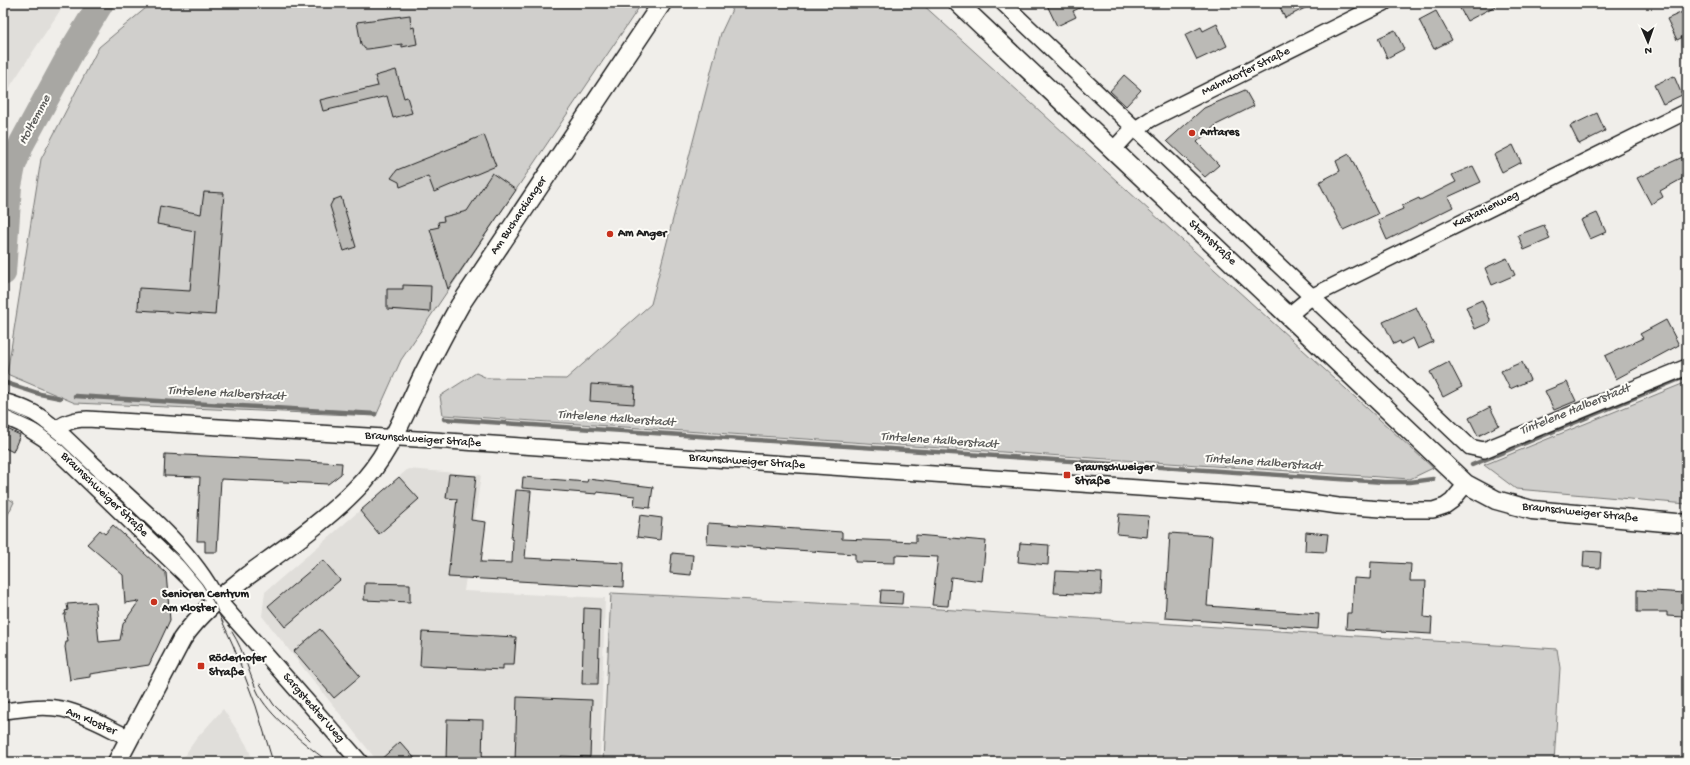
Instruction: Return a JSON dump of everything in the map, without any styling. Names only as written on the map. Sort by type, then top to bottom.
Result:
[{"type":"main road","name":"Am Buchardianger","points":[[392,438],[440,340],[460,305],[662,3]]},
{"type":"main road","name":"Sternstraße","points":[[958,3],[1466,484]]},
{"type":"main road","points":[[117,762],[182,639],[196,621],[218,600],[329,513],[357,489],[377,463],[392,438]]},
{"type":"main road","name":"Braunschweiger Straße","points":[[1466,484],[1496,500],[1532,510],[1687,524]]},
{"type":"street","points":[[1003,3],[1105,102],[1136,128],[1311,297],[1465,442],[1475,449],[1484,450],[1687,367]]},
{"type":"street","name":"Mahndorfer Straße","points":[[1113,150],[1136,128],[1384,3]]},
{"type":"street","name":"Kastanienweg","points":[[1289,315],[1311,297],[1687,111]]},
{"type":"street","name":"Braunschweiger Straße","points":[[3,401],[34,414],[50,435],[188,555],[208,580],[218,600]]},
{"type":"street","name":"Braunschweiger Straße","points":[[3,416],[50,435]]},
{"type":"street","name":"Braunschweiger Straße","points":[[50,435],[73,420],[87,419],[392,438],[1219,494],[1298,500],[1338,506],[1396,510],[1436,510],[1445,506],[1454,499],[1466,484]]},
{"type":"street","name":"Sargstedter Weg","points":[[218,600],[360,762]]},
{"type":"street","name":"Am Kloster","points":[[3,711],[31,708],[61,709],[74,713],[130,738]]},
{"type":"shaded area","points":[[3,3],[65,3],[11,85],[3,106]]},
{"type":"shaded area","points":[[152,3],[642,3],[401,360],[376,416],[75,403],[7,374],[41,159],[99,47]]},
{"type":"shaded area","points":[[735,3],[921,3],[1433,468],[1410,479],[443,415],[440,396],[476,373],[487,378],[566,379],[651,304],[721,33]]},
{"type":"shaded area","points":[[1687,382],[1687,504],[1516,489],[1484,465]]},
{"type":"shaded area","points":[[408,469],[481,475],[464,591],[605,598],[600,762],[378,762],[262,616],[265,592]]},
{"type":"shaded area","points":[[3,495],[14,502],[3,525]]},
{"type":"shaded area","points":[[611,593],[939,609],[1557,649],[1560,668],[1554,762],[603,762]]},
{"type":"shaded area","points":[[223,709],[246,744],[254,762],[180,762],[196,739]]},
{"type":"building","points":[[1046,3],[1091,3],[1073,11],[1076,17],[1057,26]]},
{"type":"building","points":[[1278,3],[1315,3],[1285,18]]},
{"type":"building","points":[[1457,3],[1501,3],[1467,21]]},
{"type":"building","points":[[1687,10],[1687,35],[1677,40],[1667,19]]},
{"type":"building","points":[[1436,11],[1452,40],[1434,49],[1419,20]]},
{"type":"building","points":[[410,15],[411,28],[414,27],[417,44],[402,47],[402,44],[365,49],[361,44],[357,22]]},
{"type":"building","points":[[1217,24],[1227,46],[1197,60],[1185,35],[1201,27],[1203,31]]},
{"type":"building","points":[[1395,30],[1404,49],[1387,58],[1378,38]]},
{"type":"building","points":[[396,70],[404,98],[407,97],[412,113],[393,118],[387,96],[323,111],[320,100],[378,86],[375,76]]},
{"type":"building","points":[[1124,75],[1141,90],[1126,106],[1110,91]]},
{"type":"building","points":[[1674,76],[1682,95],[1663,104],[1654,85]]},
{"type":"building","name":"Antares","points":[[1245,90],[1254,106],[1216,125],[1197,142],[1219,165],[1205,177],[1167,141],[1204,108]]},
{"type":"building","points":[[1597,113],[1605,131],[1579,144],[1570,126]]},
{"type":"building","points":[[484,135],[496,166],[434,192],[428,176],[400,187],[399,182],[391,178],[397,170]]},
{"type":"building","points":[[1513,145],[1521,162],[1502,172],[1494,155]]},
{"type":"building","points":[[1349,154],[1378,214],[1343,230],[1319,182],[1340,171],[1336,161]]},
{"type":"building","points":[[1687,155],[1687,176],[1660,191],[1663,197],[1651,204],[1637,178]]},
{"type":"building","points":[[1473,166],[1481,182],[1448,197],[1453,207],[1387,240],[1378,220],[1403,209],[1402,206],[1419,198],[1420,200],[1456,182],[1452,175]]},
{"type":"building","points":[[492,173],[516,190],[448,289],[430,229],[439,227],[438,222],[444,221],[443,217],[467,211]]},
{"type":"building","points":[[204,192],[224,193],[215,315],[138,310],[139,288],[190,291],[195,231],[157,224],[160,206],[201,214]]},
{"type":"building","points":[[341,197],[356,247],[344,251],[330,206],[333,200]]},
{"type":"building","points":[[1597,213],[1606,232],[1590,239],[1581,220]]},
{"type":"building","points":[[1544,225],[1550,239],[1524,250],[1518,235]]},
{"type":"building","points":[[1507,258],[1515,275],[1492,285],[1485,268]]},
{"type":"building","points":[[403,285],[431,286],[430,312],[387,309],[387,289],[403,289]]},
{"type":"building","points":[[1482,300],[1491,322],[1475,329],[1466,307]]},
{"type":"building","points":[[1416,307],[1433,342],[1418,349],[1413,338],[1401,344],[1400,341],[1394,344],[1383,322]]},
{"type":"building","points":[[1666,320],[1679,345],[1616,379],[1605,356],[1643,338],[1640,334]]},
{"type":"building","points":[[1449,362],[1462,387],[1443,397],[1430,372]]},
{"type":"building","points":[[1522,362],[1530,380],[1510,389],[1501,371]]},
{"type":"building","points":[[1567,382],[1576,401],[1554,410],[1545,391]]},
{"type":"building","points":[[591,384],[635,387],[634,404],[590,401]]},
{"type":"building","points":[[1490,407],[1499,425],[1478,436],[1469,418]]},
{"type":"building","points":[[3,427],[20,435],[13,452],[3,447]]},
{"type":"building","points":[[165,454],[342,463],[341,474],[328,484],[221,479],[217,552],[205,552],[205,541],[197,541],[200,477],[164,476]]},
{"type":"building","points":[[449,474],[476,476],[471,520],[486,522],[481,562],[512,563],[513,540],[511,539],[516,490],[531,491],[525,558],[624,563],[623,587],[448,577],[457,499],[446,498]]},
{"type":"building","points":[[399,477],[419,499],[379,534],[360,511]]},
{"type":"building","points":[[523,477],[587,482],[588,479],[653,487],[650,508],[634,506],[635,496],[597,492],[597,494],[522,488]]},
{"type":"building","points":[[1119,514],[1149,516],[1147,537],[1117,534]]},
{"type":"building","points":[[640,515],[662,518],[660,540],[637,537]]},
{"type":"building","points":[[708,523],[842,532],[842,539],[916,542],[916,535],[986,541],[982,581],[951,577],[948,606],[932,605],[938,557],[895,555],[895,563],[855,562],[855,554],[707,544]]},
{"type":"building","name":"Senioren Centrum Am Kloster","points":[[113,525],[166,573],[170,620],[149,665],[90,674],[90,677],[70,680],[65,647],[66,642],[68,642],[64,614],[66,614],[65,611],[68,610],[67,604],[95,602],[99,642],[120,640],[123,624],[139,601],[125,603],[123,575],[87,544],[100,530],[105,534]]},
{"type":"building","points":[[1306,532],[1328,534],[1326,552],[1305,551]]},
{"type":"building","points":[[1170,533],[1212,536],[1207,606],[1319,614],[1318,629],[1165,618]]},
{"type":"building","points":[[1020,543],[1049,545],[1048,565],[1018,562]]},
{"type":"building","points":[[1584,551],[1601,552],[1600,568],[1583,567]]},
{"type":"building","points":[[672,553],[693,555],[691,575],[670,573]]},
{"type":"building","points":[[323,560],[340,580],[285,627],[268,606]]},
{"type":"building","points":[[1371,562],[1411,564],[1410,581],[1426,581],[1424,617],[1432,618],[1431,634],[1346,629],[1347,613],[1352,613],[1354,578],[1370,579]]},
{"type":"building","points":[[1056,571],[1102,573],[1101,595],[1054,593]]},
{"type":"building","points":[[365,583],[410,584],[410,602],[364,600]]},
{"type":"building","points":[[881,590],[903,591],[902,604],[880,603]]},
{"type":"building","points":[[1637,590],[1686,593],[1684,617],[1667,616],[1667,612],[1637,612]]},
{"type":"building","points":[[584,608],[600,609],[598,684],[582,684]]},
{"type":"building","points":[[320,629],[360,676],[334,698],[294,651]]},
{"type":"building","points":[[422,632],[516,637],[514,665],[503,665],[503,670],[420,666]]},
{"type":"building","points":[[517,697],[592,700],[590,757],[561,756],[561,762],[515,762]]},
{"type":"building","points":[[447,719],[483,720],[482,762],[446,762]]},
{"type":"building","points":[[400,742],[418,762],[378,762]]},
{"type":"waterway","name":"Holtemme","points":[[3,273],[9,186],[13,166],[22,143],[73,49],[101,3]]},
{"type":"waterway","name":"Tintelene Halberstadt","points":[[1472,465],[1687,376]]},
{"type":"waterway","name":"Tintelene Halberstadt","points":[[3,382],[40,394],[60,398]]},
{"type":"waterway","name":"Tintelene Halberstadt","points":[[75,396],[375,414]]},
{"type":"waterway","name":"Tintelene Halberstadt","points":[[444,419],[1384,482],[1410,482],[1433,479]]},
{"type":"tram line","points":[[3,409],[38,425],[57,440],[177,554],[202,584],[214,603],[233,645],[256,706],[273,762]]},
{"type":"tram line","points":[[232,632],[260,697],[282,723],[311,749],[329,762]]},
{"type":"tram line","points":[[260,684],[274,705],[310,740]]},
{"type":"place","name":"Antares","points":[[1192,133]]},
{"type":"place","name":"Am Anger","points":[[610,234]]},
{"type":"place","name":"Braunschweiger Straße","points":[[1067,475]]},
{"type":"place","name":"Senioren Centrum Am Kloster","points":[[154,602]]},
{"type":"place","name":"Röderhofer Straße","points":[[201,666]]}]
